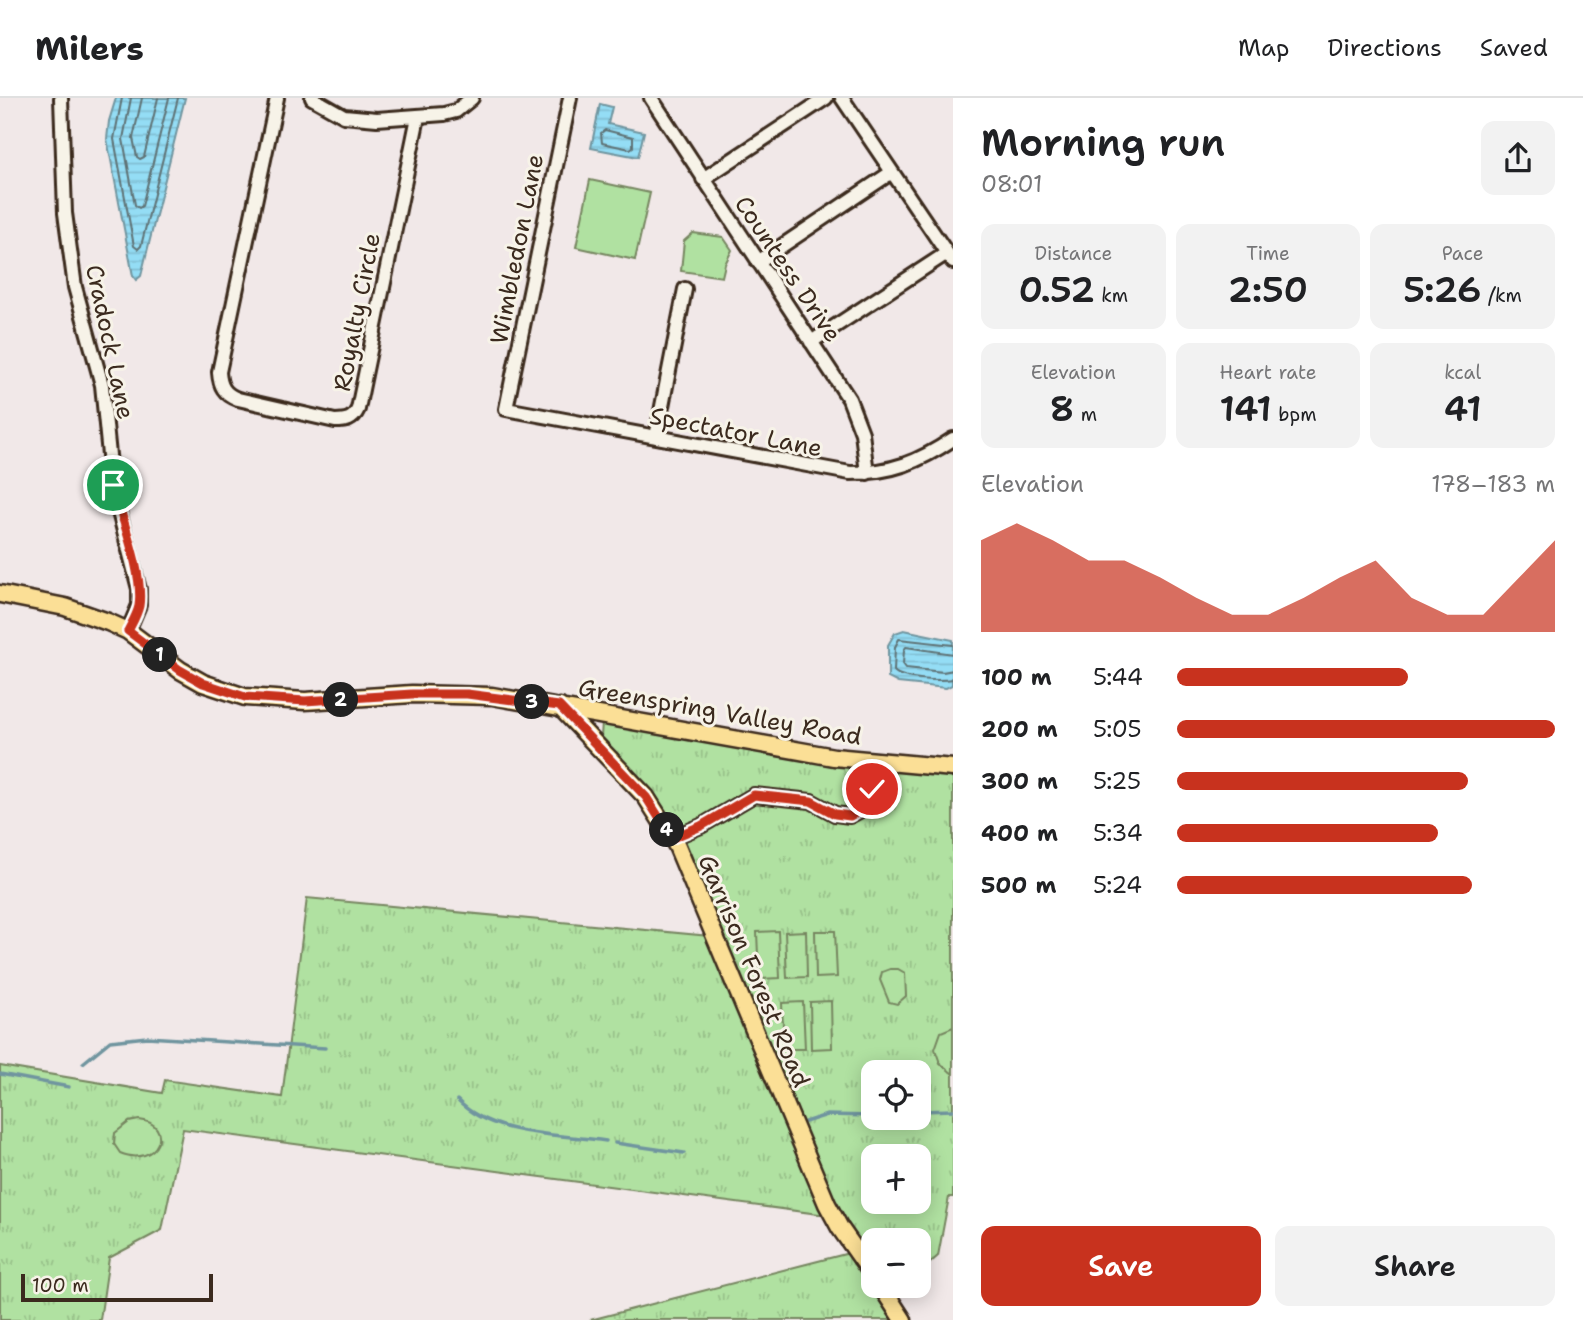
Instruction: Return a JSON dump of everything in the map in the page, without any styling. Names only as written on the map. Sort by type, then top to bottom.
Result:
[{"type":"main road","name":"Greenspring Valley Road","points":[[0,594],[65,607],[98,618],[128,631],[180,670],[203,683],[245,697],[305,701],[412,694],[467,694],[559,706],[748,743],[877,763],[953,768]]},
{"type":"main road","name":"Garrison Forest Road","points":[[559,706],[646,797],[672,838],[827,1204],[861,1257]]},
{"type":"main road","points":[[889,1298],[904,1320]]},
{"type":"street","name":"Cradock Lane","points":[[61,98],[65,213],[75,287],[102,385],[113,485],[139,589],[139,605],[128,631]]},
{"type":"street","name":"Royalty Circle","points":[[276,98],[219,372],[220,384],[224,391],[238,399],[335,421],[347,421],[355,416],[358,409],[418,117]]},
{"type":"street","points":[[312,98],[351,117],[377,119],[418,117],[456,111],[472,98]]},
{"type":"street","name":"Wimbledon Lane","points":[[506,409],[570,98]]},
{"type":"street","name":"Countess Drive","points":[[651,98],[849,399],[862,433],[867,473]]},
{"type":"street","points":[[703,179],[826,98]]},
{"type":"street","points":[[811,342],[950,258],[842,98]]},
{"type":"street","points":[[758,262],[892,172]]},
{"type":"street","points":[[656,438],[685,289]]},
{"type":"street","name":"Spectator Lane","points":[[506,409],[832,472],[886,471],[928,455],[953,439]]},
{"type":"street","points":[[672,838],[701,826],[754,795],[811,801],[835,814],[850,816],[859,811],[872,789],[877,763]]},
{"type":"green space","points":[[590,180],[650,193],[635,260],[576,247]]},
{"type":"green space","points":[[693,233],[723,237],[732,250],[722,277],[681,271],[684,241]]},
{"type":"green space","points":[[602,722],[832,764],[953,776],[953,1197],[949,1197],[938,1256],[931,1262],[931,1228],[861,1228],[861,1264],[858,1264],[861,1268],[861,1298],[881,1298],[896,1320],[590,1320],[849,1253],[826,1215],[183,1129],[162,1230],[109,1258],[100,1320],[0,1320],[0,1066],[162,1093],[165,1080],[282,1097],[307,898],[721,937],[702,890],[601,737]]},
{"type":"green space","points":[[778,931],[780,978],[759,979],[757,932]]},
{"type":"green space","points":[[806,931],[807,977],[787,978],[785,932]]},
{"type":"green space","points":[[815,931],[835,931],[837,977],[816,978]]},
{"type":"green space","points":[[890,969],[905,973],[906,996],[897,1004],[889,1002],[880,980],[882,972]]},
{"type":"green space","points":[[831,1001],[832,1048],[811,1049],[810,1002]]},
{"type":"green space","points":[[803,1002],[805,1049],[784,1049],[782,1003]]},
{"type":"green space","points":[[953,1027],[953,1074],[940,1063],[935,1049],[941,1032]]},
{"type":"green space","points":[[139,1120],[150,1123],[157,1129],[158,1144],[144,1155],[120,1153],[114,1144],[115,1133],[129,1122]]},
{"type":"water","points":[[116,98],[185,98],[141,276],[136,280],[133,276],[107,139]]},
{"type":"water","points":[[600,104],[612,107],[608,124],[644,132],[638,157],[591,148]]},
{"type":"water","points":[[904,630],[953,640],[952,685],[946,688],[898,683],[888,678],[888,645],[895,633]]},
{"type":"waterway","points":[[83,1063],[110,1041],[147,1037],[325,1048]]},
{"type":"waterway","points":[[0,1074],[69,1087]]},
{"type":"waterway","points":[[457,1100],[472,1112],[507,1128],[606,1141]]},
{"type":"waterway","points":[[931,1111],[953,1110]]},
{"type":"waterway","points":[[805,1122],[827,1115],[861,1116]]},
{"type":"waterway","points":[[615,1143],[684,1153]]},
{"type":"route","points":[[113,485],[139,589],[139,605],[128,631],[180,670],[203,683],[245,697],[286,701],[330,701],[448,693],[519,699],[559,706],[646,797],[672,838],[701,826],[754,795],[811,801],[842,817],[859,811],[872,789]]}]
